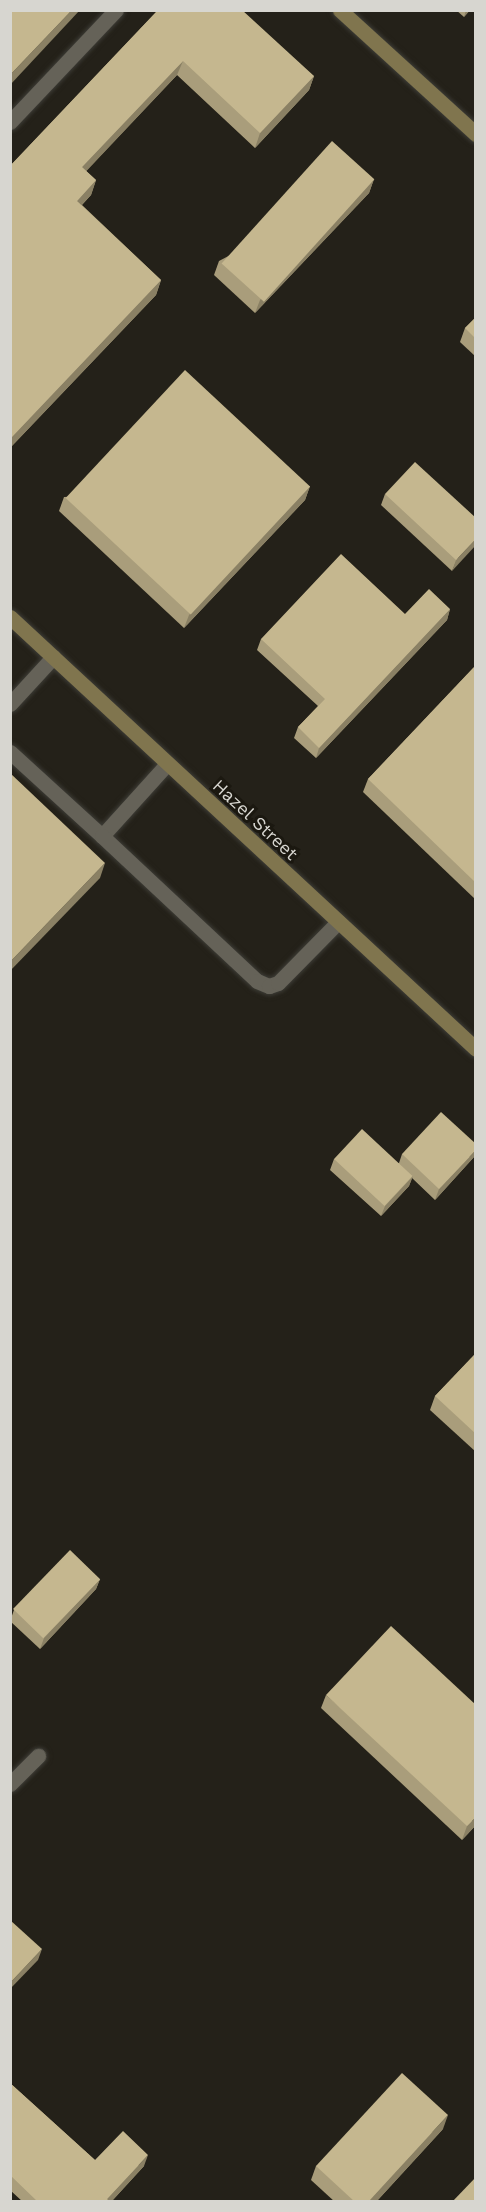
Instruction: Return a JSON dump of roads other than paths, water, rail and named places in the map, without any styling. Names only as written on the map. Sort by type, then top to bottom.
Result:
[{"type":"street","points":[[10,122],[116,10]]},
{"type":"street","points":[[340,10],[476,134]]},
{"type":"street","name":"Hazel Street","points":[[10,617],[476,1049]]},
{"type":"street","points":[[10,705],[53,657]]},
{"type":"street","points":[[10,752],[257,981],[269,987],[278,983],[338,922]]},
{"type":"street","points":[[102,836],[167,764]]},
{"type":"street","points":[[10,1784],[38,1756]]}]
